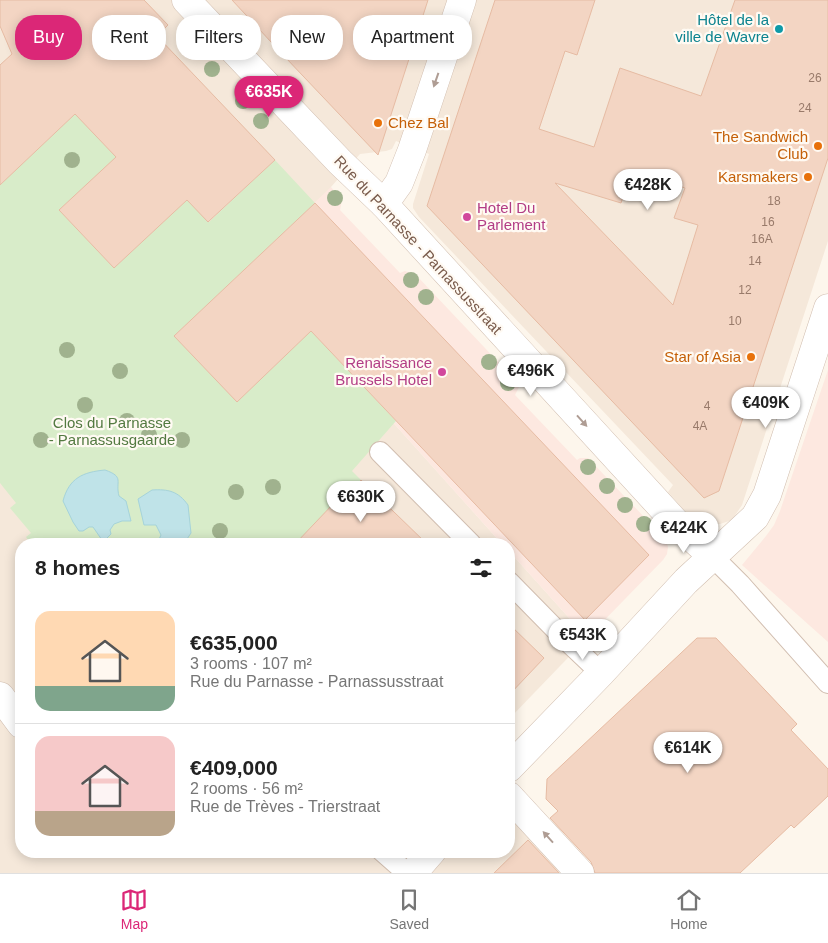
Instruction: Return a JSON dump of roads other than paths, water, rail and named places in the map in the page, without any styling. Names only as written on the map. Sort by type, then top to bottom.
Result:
[{"type":"street","name":"Rue du Parnasse - Parnassusstraat","points":[[186,0],[340,162],[384,204],[678,526],[712,556]]},
{"type":"street","points":[[384,204],[399,183],[412,150],[462,0]]},
{"type":"street","points":[[515,762],[686,581],[755,517],[766,494],[828,308]]},
{"type":"street","points":[[0,696],[15,716]]},
{"type":"street","points":[[515,803],[580,873]]},
{"type":"street","points":[[413,873],[426,858]]},
{"type":"lane","points":[[380,452],[465,538]]},
{"type":"lane","points":[[712,556],[740,584],[828,683]]},
{"type":"lane","points":[[515,588],[601,673]]},
{"type":"lane","points":[[390,858],[407,873]]},
{"type":"water","points":[[105,470],[115,475],[118,480],[119,496],[126,501],[131,521],[122,521],[114,524],[110,530],[111,534],[107,538],[101,538],[93,527],[79,531],[63,501],[73,482],[90,472]]},
{"type":"water","points":[[152,490],[172,492],[180,497],[188,505],[191,533],[188,538],[160,538],[161,535],[156,525],[144,525],[138,499]]},
{"type":"place","name":"Hôtel de la ville de Wavre","points":[[779,29]]},
{"type":"place","name":"Chez Bal","points":[[378,123]]},
{"type":"place","name":"The Sandwich Club","points":[[818,146]]},
{"type":"place","name":"Karsmakers","points":[[808,177]]},
{"type":"place","name":"Hotel Du Parlement","points":[[467,217]]},
{"type":"place","name":"Star of Asia","points":[[751,357]]},
{"type":"place","name":"Renaissance Brussels Hotel","points":[[442,372]]},
{"type":"park label","name":"Clos du Parnasse - Parnassusgaarde","points":[[112,432]]}]
